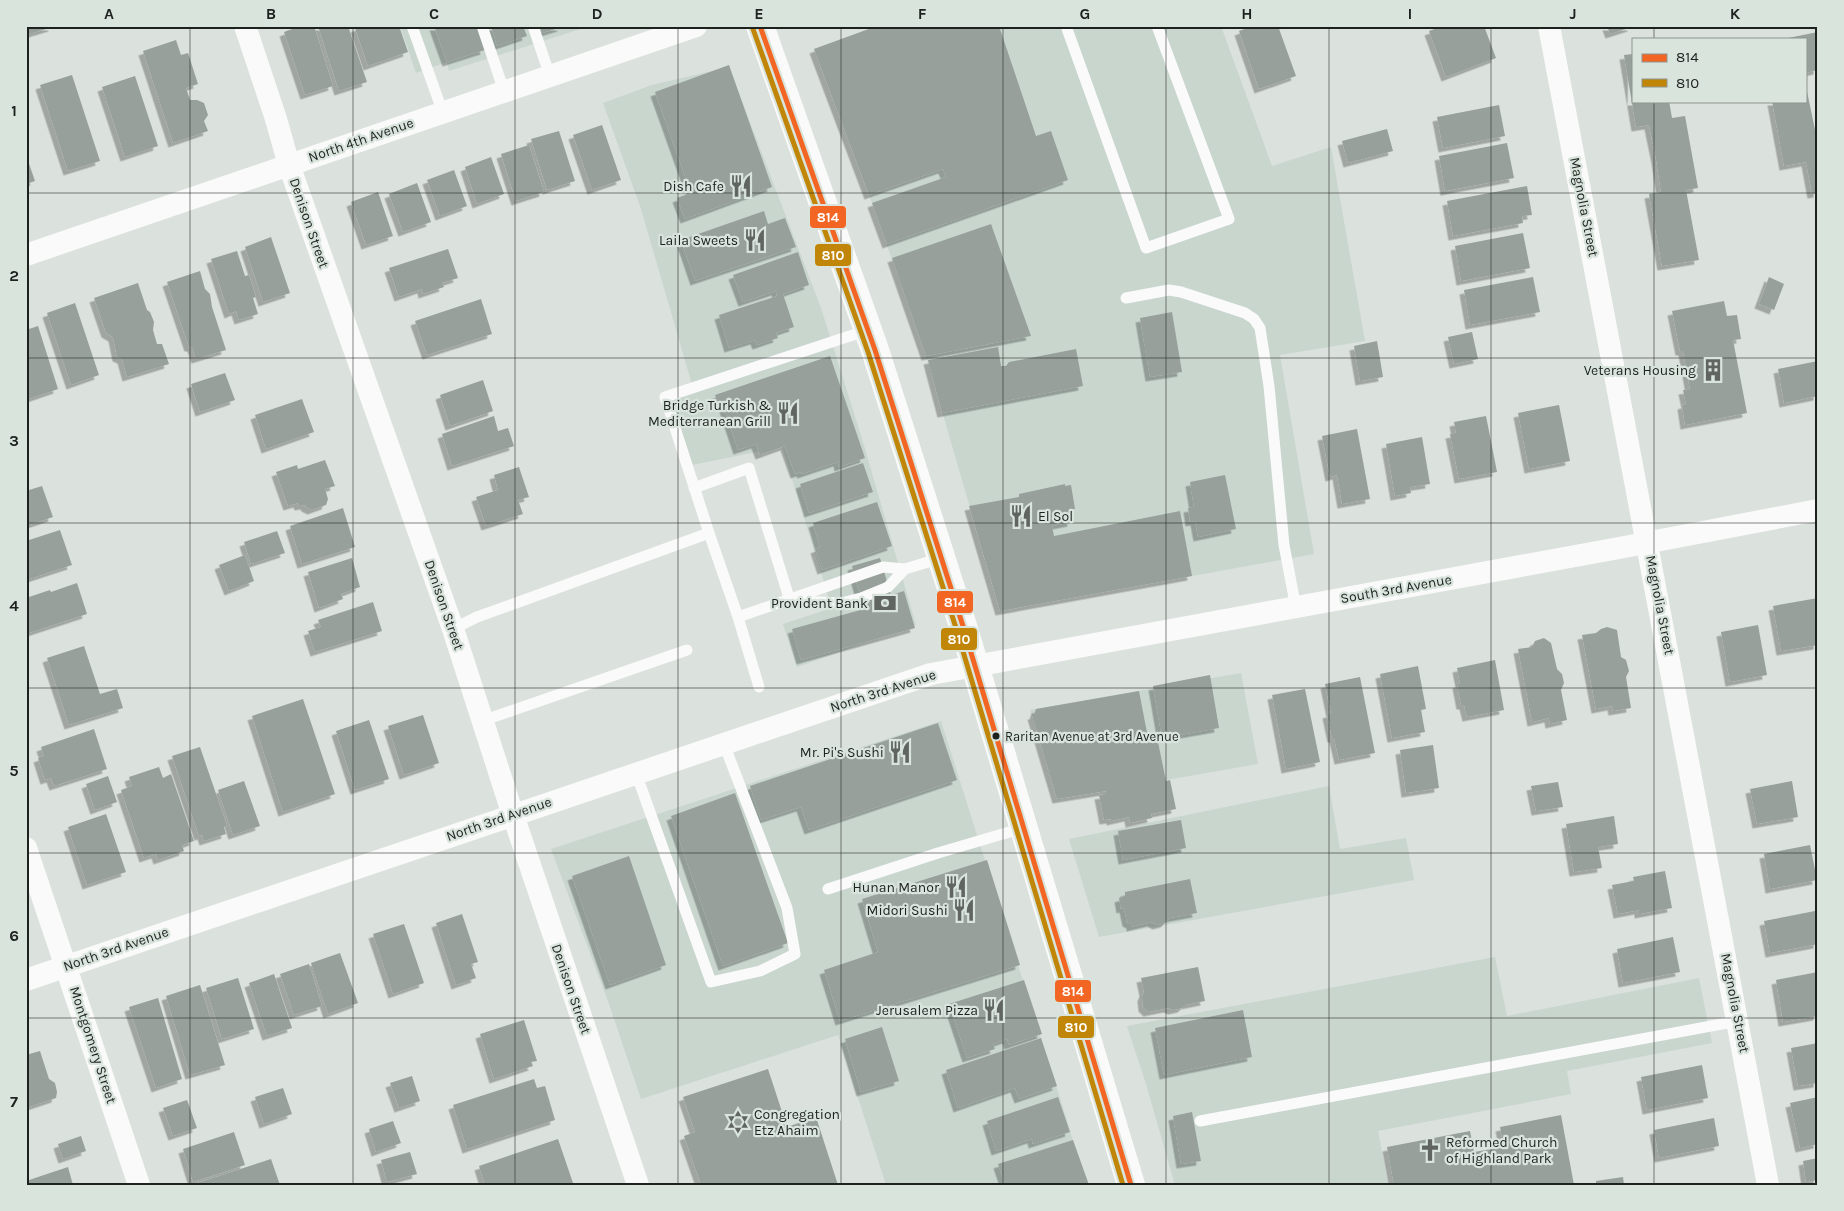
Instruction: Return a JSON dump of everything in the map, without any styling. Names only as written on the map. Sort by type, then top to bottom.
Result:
[{"type":"main road","points":[[760,26],[868,330],[941,558],[1131,1185]]},
{"type":"street","name":"Denison Street","points":[[245,26],[276,118],[288,165],[453,629],[513,815],[638,1185]]},
{"type":"street","name":"North 4th Avenue","points":[[26,255],[696,26]]},
{"type":"street","name":"Magnolia Street","points":[[1550,26],[1768,1185]]},
{"type":"street","name":"South 3rd Avenue","points":[[975,667],[1818,510]]},
{"type":"street","name":"North 3rd Avenue","points":[[26,980],[931,674],[975,667]]},
{"type":"street","name":"Montgomery Street","points":[[26,848],[140,1185]]},
{"type":"lane","points":[[412,26],[443,113]]},
{"type":"lane","points":[[482,26],[504,91]]},
{"type":"lane","points":[[533,26],[550,76]]},
{"type":"lane","points":[[1066,26],[1146,248],[1228,219],[1156,26]]},
{"type":"lane","points":[[1126,298],[1169,290],[1181,292],[1245,313],[1254,319],[1260,328],[1269,386],[1284,545],[1296,608]]},
{"type":"lane","points":[[759,687],[738,617],[665,397],[868,330]]},
{"type":"lane","points":[[694,488],[749,468],[790,601]]},
{"type":"lane","points":[[453,629],[476,616],[709,533]]},
{"type":"lane","points":[[738,617],[790,601],[883,567],[905,569],[941,558]]},
{"type":"lane","points":[[790,601],[841,603],[861,598],[888,587],[905,569]]},
{"type":"lane","points":[[482,721],[688,650]]},
{"type":"lane","points":[[636,773],[711,982],[760,971],[794,954],[787,908],[724,744]]},
{"type":"lane","points":[[828,889],[938,853],[1023,828]]},
{"type":"lane","points":[[1200,1121],[1738,1021]]},
{"type":"shaded area","points":[[400,26],[590,26],[449,71],[447,62],[416,73]]},
{"type":"shaded area","points":[[877,26],[1221,26],[1272,166],[1331,147],[1365,341],[1280,355],[1314,554],[1000,611],[926,356],[872,203],[814,49]]},
{"type":"shaded area","points":[[729,67],[821,308],[863,442],[916,625],[797,667],[783,624],[832,608],[782,447],[687,466],[665,397],[693,388],[641,209],[603,103],[652,85]]},
{"type":"shaded area","points":[[1241,673],[1258,764],[1057,799],[1030,710]]},
{"type":"shaded area","points":[[941,721],[1086,1185],[886,1185],[838,1035],[641,1099],[609,1004],[551,849]]},
{"type":"shaded area","points":[[1329,786],[1340,849],[1406,838],[1414,880],[1099,937],[1069,839]]},
{"type":"shaded area","points":[[1495,957],[1507,1016],[1699,978],[1712,1043],[1567,1071],[1571,1094],[1378,1131],[1388,1185],[1175,1185],[1127,1026]]},
{"type":"building","points":[[26,26],[53,26],[53,27],[26,35]]},
{"type":"building","points":[[300,26],[314,26],[333,86],[305,95],[284,32]]},
{"type":"building","points":[[318,26],[348,26],[367,82],[339,91]]},
{"type":"building","points":[[361,26],[399,26],[408,52],[368,66],[355,28]]},
{"type":"building","points":[[434,26],[477,26],[485,50],[447,62]]},
{"type":"building","points":[[491,26],[523,26],[527,36],[497,46]]},
{"type":"building","points":[[539,26],[562,26],[562,27],[542,33]]},
{"type":"building","points":[[877,26],[999,26],[1036,136],[1051,131],[1068,180],[887,244],[872,203],[946,177],[943,169],[869,195],[814,49]]},
{"type":"building","points":[[1253,26],[1278,26],[1296,76],[1259,89],[1239,31]]},
{"type":"building","points":[[1443,26],[1484,26],[1496,58],[1446,77],[1429,31]]},
{"type":"building","points":[[1607,26],[1632,26],[1632,27],[1610,34]]},
{"type":"building","points":[[1818,32],[1818,70],[1806,73],[1806,38],[1788,38]]},
{"type":"building","points":[[176,40],[181,55],[188,53],[198,84],[186,88],[190,100],[204,103],[208,115],[204,121],[208,131],[173,143],[143,51]]},
{"type":"building","points":[[1632,54],[1632,102],[1669,102],[1672,118],[1685,116],[1698,188],[1686,190],[1699,260],[1662,266],[1649,194],[1661,192],[1656,159],[1649,125],[1636,127],[1624,55]]},
{"type":"building","points":[[729,65],[772,187],[685,219],[677,198],[691,193],[655,92]]},
{"type":"building","points":[[72,75],[100,161],[68,171],[40,85]]},
{"type":"building","points":[[135,76],[158,146],[125,157],[102,87]]},
{"type":"building","points":[[1806,87],[1818,144],[1818,193],[1812,194],[1806,162],[1784,166],[1772,102],[1806,102]]},
{"type":"building","points":[[1499,105],[1505,136],[1443,148],[1437,117]]},
{"type":"building","points":[[602,125],[621,180],[592,190],[573,135]]},
{"type":"building","points":[[1387,129],[1393,151],[1348,163],[1342,141]]},
{"type":"building","points":[[559,131],[575,181],[547,190],[531,139]]},
{"type":"building","points":[[1507,143],[1514,178],[1445,191],[1439,156]]},
{"type":"building","points":[[529,145],[544,192],[516,201],[501,154]]},
{"type":"building","points":[[26,155],[35,181],[26,184]]},
{"type":"building","points":[[491,157],[504,194],[477,204],[465,167]]},
{"type":"building","points":[[454,170],[467,206],[440,216],[427,180]]},
{"type":"building","points":[[417,183],[431,222],[403,232],[389,194]]},
{"type":"building","points":[[1527,186],[1532,215],[1522,216],[1523,223],[1453,236],[1447,201]]},
{"type":"building","points":[[378,192],[393,236],[366,245],[351,202]]},
{"type":"building","points":[[764,211],[768,224],[785,218],[796,247],[695,281],[681,240]]},
{"type":"building","points":[[991,224],[1031,336],[926,356],[892,258]]},
{"type":"building","points":[[1523,233],[1530,268],[1461,281],[1455,246]]},
{"type":"building","points":[[271,237],[290,293],[263,302],[245,247]]},
{"type":"building","points":[[448,249],[458,278],[442,283],[444,287],[423,294],[422,289],[399,297],[389,268]]},
{"type":"building","points":[[237,251],[245,276],[249,275],[256,297],[253,298],[258,314],[239,320],[236,311],[229,314],[211,259]]},
{"type":"building","points":[[798,252],[809,285],[777,296],[776,291],[743,302],[733,275]]},
{"type":"building","points":[[200,271],[205,289],[210,294],[212,307],[226,350],[196,359],[192,347],[189,347],[167,282]]},
{"type":"building","points":[[1533,277],[1540,312],[1470,325],[1464,290]]},
{"type":"building","points":[[1769,277],[1784,284],[1774,310],[1759,304]]},
{"type":"building","points":[[138,283],[147,310],[150,312],[154,322],[153,330],[157,344],[162,344],[169,364],[127,377],[122,359],[117,357],[113,337],[106,333],[94,298]]},
{"type":"building","points":[[783,294],[794,327],[776,333],[778,338],[757,345],[755,340],[729,348],[719,315]]},
{"type":"building","points":[[481,299],[492,334],[427,355],[415,321]]},
{"type":"building","name":"Veterans Housing","points":[[1724,301],[1727,316],[1737,315],[1741,339],[1733,340],[1747,413],[1685,425],[1682,405],[1686,404],[1683,390],[1690,389],[1683,351],[1680,351],[1672,311]]},
{"type":"building","points":[[75,303],[99,375],[71,385],[47,313]]},
{"type":"building","points":[[1172,312],[1182,372],[1150,377],[1140,318]]},
{"type":"building","points":[[38,326],[58,389],[29,399],[26,390],[26,330]]},
{"type":"building","points":[[1472,332],[1478,359],[1454,364],[1448,337]]},
{"type":"building","points":[[1377,341],[1383,377],[1360,381],[1354,346]]},
{"type":"building","points":[[998,347],[1001,366],[1006,366],[1009,362],[1076,349],[1083,386],[942,413],[928,360]]},
{"type":"building","name":"Bridge Turkish & Mediterranean Grill","points":[[830,356],[865,458],[839,467],[838,462],[802,474],[801,472],[795,474],[785,446],[760,455],[756,444],[738,450],[722,402],[718,403],[715,395]]},
{"type":"building","points":[[1818,361],[1818,396],[1784,403],[1778,369]]},
{"type":"building","points":[[225,373],[235,400],[200,412],[191,384]]},
{"type":"building","points":[[483,380],[493,411],[450,426],[440,395]]},
{"type":"building","points":[[302,399],[314,432],[266,449],[255,415]]},
{"type":"building","points":[[1559,405],[1570,461],[1529,469],[1518,413]]},
{"type":"building","points":[[494,416],[498,431],[508,428],[514,446],[452,466],[442,434]]},
{"type":"building","points":[[1486,416],[1497,472],[1459,479],[1450,434],[1456,433],[1454,422]]},
{"type":"building","points":[[1357,429],[1370,499],[1342,504],[1337,475],[1330,477],[1322,436]]},
{"type":"building","points":[[1422,437],[1430,484],[1410,487],[1411,493],[1395,496],[1386,444]]},
{"type":"building","points":[[325,460],[335,486],[325,489],[328,499],[326,505],[312,510],[305,505],[299,506],[298,503],[288,506],[276,472],[297,465],[298,469]]},
{"type":"building","points":[[863,463],[873,492],[809,513],[800,484]]},
{"type":"building","points":[[519,467],[529,497],[518,500],[523,514],[486,526],[476,497],[498,490],[494,475]]},
{"type":"building","points":[[1225,475],[1236,529],[1198,537],[1195,521],[1190,522],[1188,508],[1194,507],[1190,482]]},
{"type":"building","points":[[1065,484],[1065,486],[1071,485],[1075,509],[1069,510],[1072,522],[1052,526],[1054,536],[1180,511],[1192,576],[1000,611],[969,506],[1019,497],[1019,494]]},
{"type":"building","points":[[42,486],[53,517],[26,526],[26,491]]},
{"type":"building","points":[[877,502],[892,546],[822,570],[815,549],[820,547],[813,523]]},
{"type":"building","points":[[343,508],[355,547],[302,564],[290,526]]},
{"type":"building","points":[[60,530],[72,565],[26,580],[26,541]]},
{"type":"building","points":[[277,531],[285,553],[251,564],[244,542]]},
{"type":"building","points":[[245,555],[254,581],[229,591],[219,565]]},
{"type":"building","points":[[352,558],[360,587],[341,594],[343,599],[319,608],[308,572]]},
{"type":"building","name":"Provident Bank","points":[[880,558],[891,595],[904,591],[915,628],[801,660],[792,629],[864,609],[852,566]]},
{"type":"building","points":[[77,583],[87,614],[26,634],[26,598]]},
{"type":"building","points":[[1818,598],[1818,645],[1781,651],[1773,606]]},
{"type":"building","points":[[373,602],[382,631],[315,652],[308,631],[321,627],[318,620]]},
{"type":"building","points":[[1758,625],[1767,675],[1730,682],[1721,632]]},
{"type":"building","points":[[1607,627],[1617,630],[1621,657],[1626,660],[1629,671],[1626,677],[1631,708],[1613,711],[1612,706],[1596,709],[1582,635],[1596,633]]},
{"type":"building","points":[[1544,638],[1551,643],[1557,669],[1562,674],[1564,683],[1561,690],[1567,720],[1550,724],[1549,718],[1532,722],[1518,649],[1532,647],[1535,641]]},
{"type":"building","points":[[84,646],[100,694],[117,689],[123,708],[69,725],[47,658]]},
{"type":"building","points":[[1495,660],[1504,710],[1467,717],[1464,705],[1461,705],[1457,684],[1460,683],[1457,668]]},
{"type":"building","points":[[1418,666],[1426,709],[1421,710],[1425,732],[1392,738],[1380,674]]},
{"type":"building","points":[[1210,675],[1219,728],[1162,738],[1153,686]]},
{"type":"building","points":[[1360,677],[1375,753],[1339,760],[1327,714],[1331,713],[1325,684]]},
{"type":"building","points":[[1305,689],[1320,762],[1286,769],[1272,695]]},
{"type":"building","points":[[1139,691],[1149,743],[1158,742],[1166,781],[1170,780],[1176,809],[1151,814],[1152,818],[1130,823],[1129,817],[1111,821],[1111,819],[1104,820],[1099,795],[1106,794],[1106,791],[1057,799],[1032,715],[1034,715],[1036,709]]},
{"type":"building","points":[[303,699],[335,794],[283,812],[252,716]]},
{"type":"building","points":[[423,715],[439,763],[404,775],[388,726]]},
{"type":"building","points":[[369,720],[389,779],[355,790],[336,731]]},
{"type":"building","name":"Mr. Pi's Sushi","points":[[938,723],[957,780],[809,830],[801,807],[761,820],[750,786]]},
{"type":"building","points":[[94,729],[107,769],[54,786],[51,778],[45,780],[38,758],[44,756],[41,747]]},
{"type":"building","points":[[1433,745],[1439,788],[1406,793],[1400,750]]},
{"type":"building","points":[[200,747],[227,826],[224,827],[226,834],[204,841],[202,835],[199,836],[172,756]]},
{"type":"building","points":[[159,767],[163,778],[171,774],[194,841],[182,845],[184,851],[158,860],[156,854],[144,858],[121,790],[132,786],[129,777]]},
{"type":"building","points":[[108,776],[117,802],[95,810],[86,784]]},
{"type":"building","points":[[244,781],[260,826],[233,835],[218,790]]},
{"type":"building","points":[[1792,781],[1798,817],[1757,824],[1750,789]]},
{"type":"building","points":[[1558,782],[1563,807],[1536,811],[1531,786]]},
{"type":"building","points":[[735,793],[788,943],[723,966],[671,816]]},
{"type":"building","points":[[106,814],[126,872],[87,885],[68,827]]},
{"type":"building","points":[[1614,816],[1618,844],[1598,847],[1602,868],[1574,872],[1566,824]]},
{"type":"building","points":[[1181,820],[1186,848],[1123,860],[1118,831]]},
{"type":"building","points":[[1810,845],[1817,880],[1770,889],[1764,854]]},
{"type":"building","points":[[629,856],[666,965],[610,985],[572,876]]},
{"type":"building","points":[[987,860],[1020,965],[840,1021],[824,970],[878,952],[862,899]]},
{"type":"building","points":[[1665,871],[1672,908],[1639,914],[1639,910],[1618,914],[1612,885],[1634,881],[1633,877]]},
{"type":"building","points":[[1190,879],[1197,913],[1170,918],[1165,923],[1157,925],[1152,922],[1131,927],[1131,924],[1127,922],[1124,908],[1121,909],[1119,898],[1125,896],[1125,892]]},
{"type":"building","points":[[1815,911],[1818,924],[1818,944],[1770,953],[1764,921]]},
{"type":"building","points":[[462,914],[478,962],[471,964],[476,978],[456,985],[436,923]]},
{"type":"building","points":[[404,924],[424,983],[393,994],[373,934]]},
{"type":"building","points":[[1673,937],[1680,972],[1623,983],[1617,949]]},
{"type":"building","points":[[340,953],[358,1003],[328,1014],[311,963]]},
{"type":"building","points":[[309,964],[322,1006],[294,1015],[280,974]]},
{"type":"building","points":[[1198,967],[1205,1001],[1185,1005],[1182,1008],[1173,1010],[1168,1008],[1148,1012],[1143,1007],[1142,997],[1144,992],[1141,978]]},
{"type":"building","points":[[1818,972],[1818,1016],[1783,1022],[1776,980]]},
{"type":"building","points":[[274,974],[292,1028],[267,1036],[249,983]]},
{"type":"building","points":[[238,978],[254,1029],[222,1039],[206,988]]},
{"type":"building","points":[[1024,980],[1042,1034],[1009,1045],[1007,1039],[993,1044],[995,1049],[967,1058],[949,1004]]},
{"type":"building","points":[[200,985],[225,1065],[190,1075],[166,996]]},
{"type":"building","points":[[158,998],[182,1079],[156,1088],[129,1007]]},
{"type":"building","points":[[1243,1010],[1252,1057],[1164,1075],[1155,1028]]},
{"type":"building","points":[[524,1020],[537,1061],[531,1062],[533,1066],[494,1079],[480,1034]]},
{"type":"building","points":[[882,1027],[899,1081],[861,1092],[845,1039]]},
{"type":"building","points":[[1041,1038],[1057,1086],[1019,1099],[1015,1088],[958,1108],[946,1070]]},
{"type":"building","points":[[1818,1043],[1818,1083],[1798,1086],[1791,1048]]},
{"type":"building","points":[[40,1051],[49,1079],[55,1083],[56,1098],[26,1108],[26,1055]]},
{"type":"building","points":[[1702,1065],[1708,1098],[1647,1110],[1641,1077]]},
{"type":"building","name":"Congregation Etz Ahaim","points":[[768,1069],[787,1127],[816,1117],[838,1185],[701,1185],[684,1136],[695,1132],[683,1097]]},
{"type":"building","points":[[412,1076],[420,1101],[399,1108],[390,1083]]},
{"type":"building","points":[[534,1079],[537,1088],[545,1086],[555,1120],[467,1149],[453,1105]]},
{"type":"building","points":[[283,1088],[292,1114],[264,1124],[255,1097]]},
{"type":"building","points":[[1058,1097],[1070,1132],[1033,1144],[1032,1139],[996,1151],[987,1121]]},
{"type":"building","points":[[1818,1097],[1818,1144],[1800,1148],[1790,1103]]},
{"type":"building","points":[[187,1100],[197,1128],[173,1136],[163,1108]]},
{"type":"building","points":[[1192,1112],[1201,1161],[1181,1164],[1173,1116]]},
{"type":"building","name":"Reformed Church of Highland Park","points":[[1561,1115],[1574,1185],[1394,1185],[1387,1147],[1470,1131],[1474,1152],[1504,1147],[1500,1127]]},
{"type":"building","points":[[1714,1118],[1719,1146],[1659,1158],[1654,1130]]},
{"type":"building","points":[[393,1121],[401,1143],[376,1152],[369,1129]]},
{"type":"building","points":[[234,1132],[245,1165],[193,1182],[183,1149]]},
{"type":"building","points":[[81,1136],[86,1151],[63,1159],[58,1144]]},
{"type":"building","points":[[558,1139],[573,1183],[485,1185],[479,1166]]},
{"type":"building","points":[[1073,1140],[1089,1185],[1005,1185],[998,1164]]},
{"type":"building","points":[[410,1152],[417,1174],[387,1182],[381,1160]]},
{"type":"building","points":[[1818,1158],[1818,1180],[1806,1182],[1803,1161]]},
{"type":"building","points":[[271,1159],[280,1185],[194,1185],[194,1184]]},
{"type":"building","points":[[68,1167],[73,1185],[26,1185],[26,1181]]},
{"type":"building","points":[[1623,1177],[1624,1185],[1596,1185],[1596,1181]]},
{"type":"transit line","name":"814","points":[[760,26],[875,350],[963,626],[1131,1185]]},
{"type":"transit line","name":"810","points":[[753,29],[868,352],[956,628],[1123,1185]]},
{"type":"place","name":"Dish Cafe","points":[[741,186]]},
{"type":"place","name":"Laila Sweets","points":[[755,240]]},
{"type":"place","name":"Veterans Housing","points":[[1713,370]]},
{"type":"place","name":"Bridge Turkish & Mediterranean Grill","points":[[788,413]]},
{"type":"place","name":"El Sol","points":[[1021,516]]},
{"type":"place","name":"Provident Bank","points":[[885,603]]},
{"type":"place","name":"Raritan Avenue at 3rd Avenue","points":[[996,736]]},
{"type":"place","name":"Mr. Pi's Sushi","points":[[900,752]]},
{"type":"place","name":"Hunan Manor","points":[[956,887]]},
{"type":"place","name":"Midori Sushi","points":[[964,910]]},
{"type":"place","name":"Jerusalem Pizza","points":[[994,1010]]},
{"type":"place","name":"Congregation Etz Ahaim","points":[[738,1122]]},
{"type":"place","name":"Reformed Church of Highland Park","points":[[1430,1150]]}]
